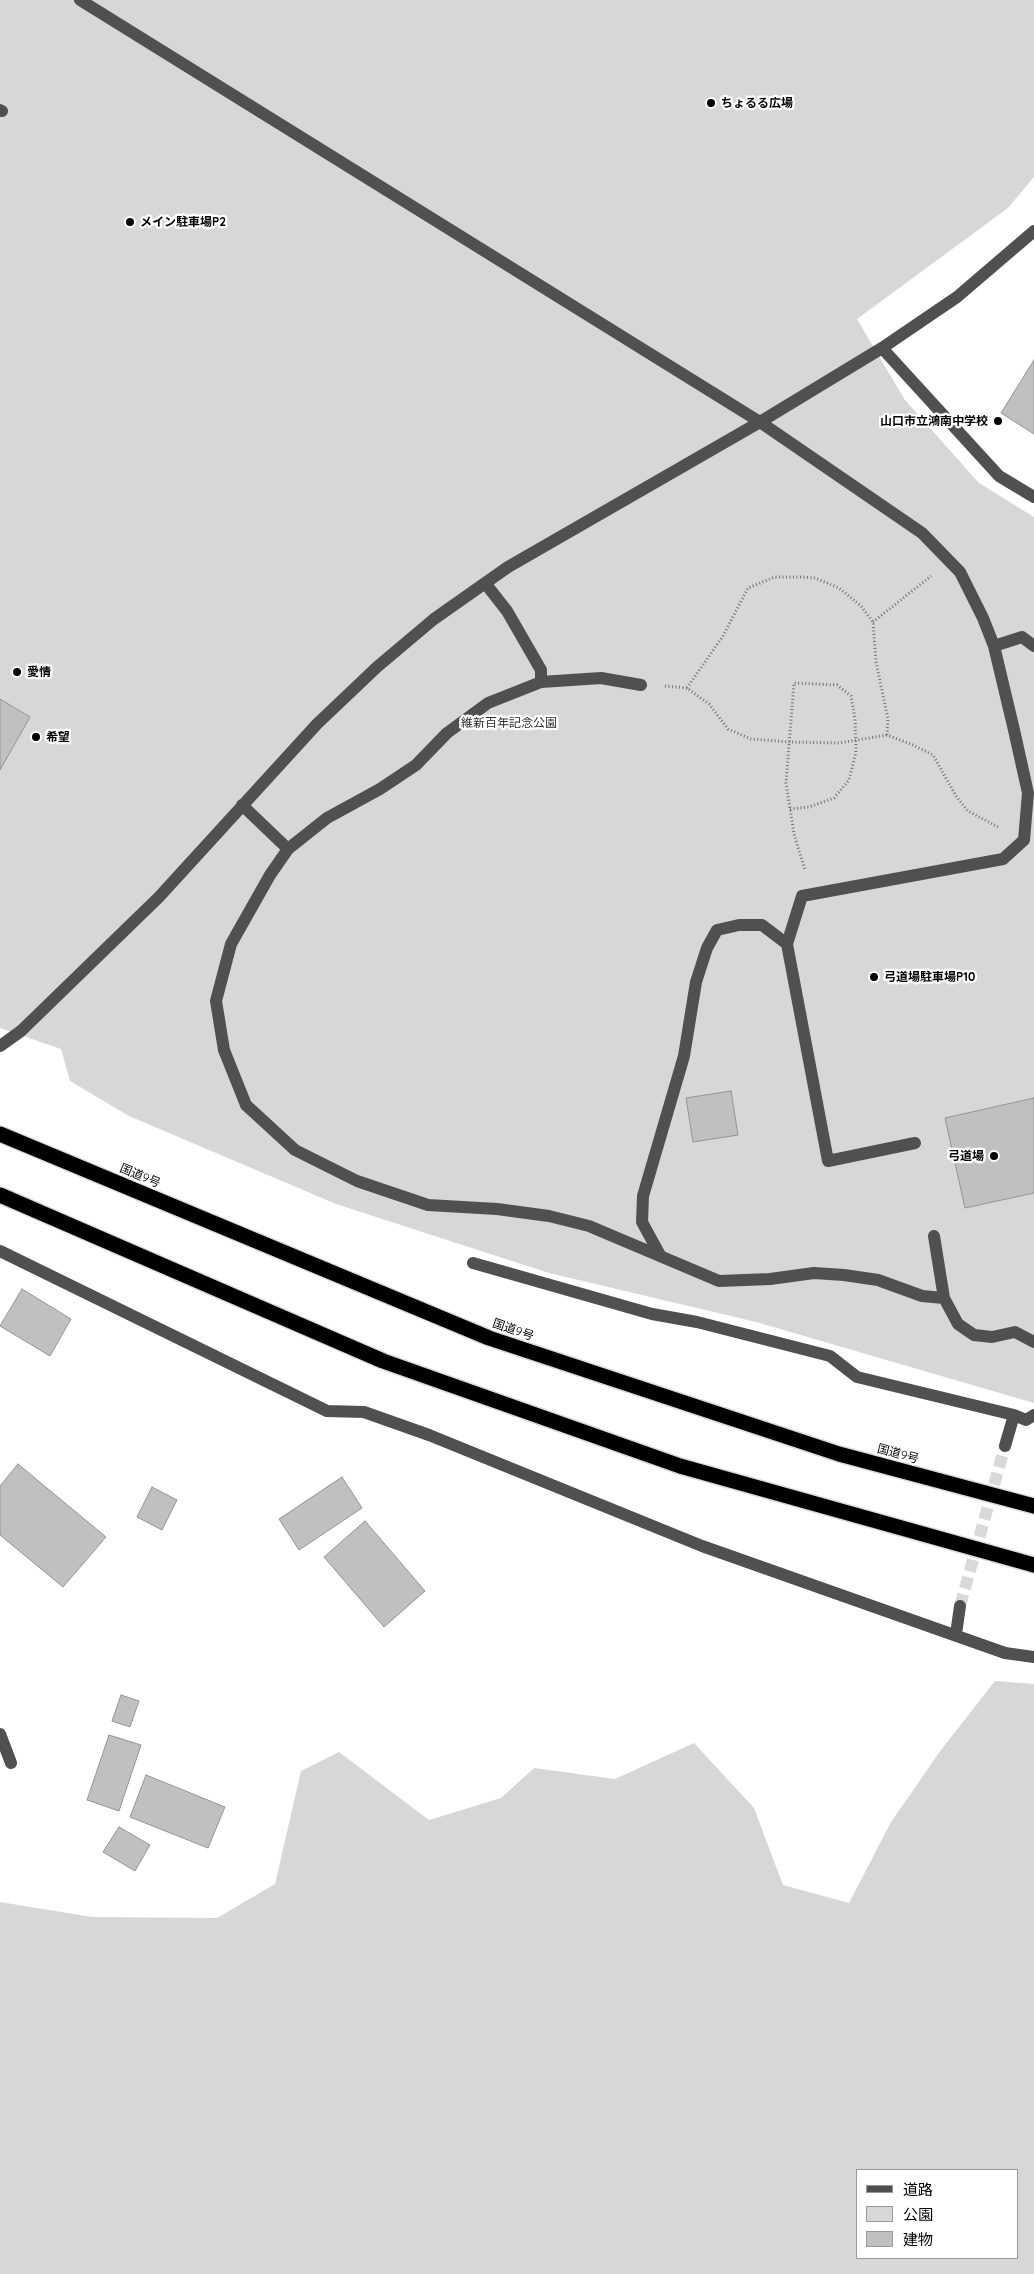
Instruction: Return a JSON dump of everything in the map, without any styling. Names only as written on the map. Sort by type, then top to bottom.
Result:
[{"type":"highway","name":"国道9号","points":[[0,1134],[489,1338],[839,1454],[1034,1506]]},
{"type":"highway","points":[[0,1195],[383,1361],[680,1466],[1034,1565]]},
{"type":"street","points":[[80,0],[760,422],[922,534],[960,572],[983,618],[994,646],[1028,793],[1029,841],[1003,859],[802,896],[787,944],[828,1161],[915,1143]]},
{"type":"street","points":[[0,1046],[21,1031],[159,897],[317,724],[376,667],[434,619],[508,567],[760,422],[882,348],[957,297],[1034,231]]},
{"type":"street","points":[[882,348],[999,476],[1034,497]]},
{"type":"street","points":[[485,583],[508,611],[542,670],[541,682]]},
{"type":"street","points":[[994,646],[1028,638],[1034,646]]},
{"type":"street","points":[[641,684],[601,678],[541,682],[488,703],[447,733],[416,765],[380,789],[327,818],[288,849],[270,875],[231,944],[216,1001],[224,1050],[246,1104],[295,1150],[357,1181],[428,1205],[497,1209],[549,1216],[589,1226],[719,1281],[770,1279],[814,1273],[844,1275],[878,1280],[922,1296],[944,1298]]},
{"type":"street","points":[[242,805],[288,849]]},
{"type":"street","points":[[660,1255],[642,1222],[643,1196],[684,1056],[696,982],[707,948],[717,930],[738,925],[762,925],[787,944]]},
{"type":"street","points":[[934,1236],[944,1298],[958,1324],[974,1335],[992,1337],[1015,1332],[1034,1342]]},
{"type":"street","points":[[0,1251],[327,1411],[364,1412],[373,1415],[429,1435],[702,1546],[956,1634],[1005,1653],[1034,1656]]},
{"type":"street","points":[[473,1263],[652,1314],[697,1322],[830,1356],[857,1377],[1014,1414],[1026,1420],[1034,1415]]},
{"type":"street","points":[[1005,1446],[1014,1414]]},
{"type":"street","points":[[956,1634],[960,1606]]},
{"type":"street","points":[[0,1734],[11,1763]]},
{"type":"path","points":[[873,622],[949,561]]},
{"type":"path","points":[[687,688],[723,636],[748,588],[775,577],[815,578],[839,588],[862,606],[873,622],[876,662],[888,720],[886,735]]},
{"type":"path","points":[[790,809],[809,807],[834,798],[849,780],[856,752],[855,719],[851,696],[838,685],[794,683],[786,783],[790,809],[794,834],[811,894]]},
{"type":"path","points":[[641,684],[687,688],[709,704],[728,729],[750,739],[839,743],[886,735],[933,755],[956,796],[968,811],[1029,841]]},
{"type":"green space","name":"維新百年記念公園","points":[[0,0],[1034,0],[1034,177],[1008,208],[857,319],[905,400],[979,483],[1034,517],[1034,1403],[756,1322],[549,1273],[336,1204],[129,1116],[70,1081],[61,1049],[0,1028]]},
{"type":"green space","points":[[995,1681],[1034,1684],[1034,2274],[0,2274],[0,1902],[92,1917],[217,1918],[275,1884],[301,1771],[339,1752],[429,1820],[501,1798],[534,1768],[615,1779],[694,1743],[754,1808],[783,1885],[849,1903],[891,1822],[941,1750]]},
{"type":"building","points":[[1034,360],[1034,434],[1001,413]]},
{"type":"building","points":[[0,699],[30,717],[0,770]]},
{"type":"building","points":[[731,1091],[738,1135],[693,1142],[686,1098]]},
{"type":"building","name":"弓道場","points":[[1034,1098],[1034,1193],[965,1208],[945,1118]]},
{"type":"building","points":[[22,1289],[71,1319],[50,1356],[0,1326]]},
{"type":"building","points":[[18,1464],[106,1537],[63,1587],[0,1535],[0,1486]]},
{"type":"building","points":[[342,1477],[362,1508],[299,1550],[279,1519]]},
{"type":"building","points":[[152,1487],[177,1500],[162,1530],[137,1517]]},
{"type":"building","points":[[365,1521],[425,1591],[384,1627],[324,1557]]},
{"type":"building","points":[[121,1695],[139,1701],[130,1727],[112,1721]]},
{"type":"building","points":[[109,1735],[141,1745],[119,1811],[87,1800]]},
{"type":"building","points":[[146,1775],[225,1807],[208,1848],[130,1817]]},
{"type":"building","points":[[119,1827],[150,1845],[135,1871],[103,1852]]},
{"type":"tunnel","points":[[960,1606],[1005,1446]]},
{"type":"place","name":"ちょるる広場","points":[[711,103]]},
{"type":"place","name":"メイン駐車場P2","points":[[130,222]]},
{"type":"place","name":"山口市立鴻南中学校","points":[[998,421]]},
{"type":"place","name":"愛情","points":[[17,672]]},
{"type":"place","name":"希望","points":[[36,737]]},
{"type":"place","name":"弓道場駐車場P10","points":[[874,977]]},
{"type":"place","name":"弓道場","points":[[994,1156]]}]
